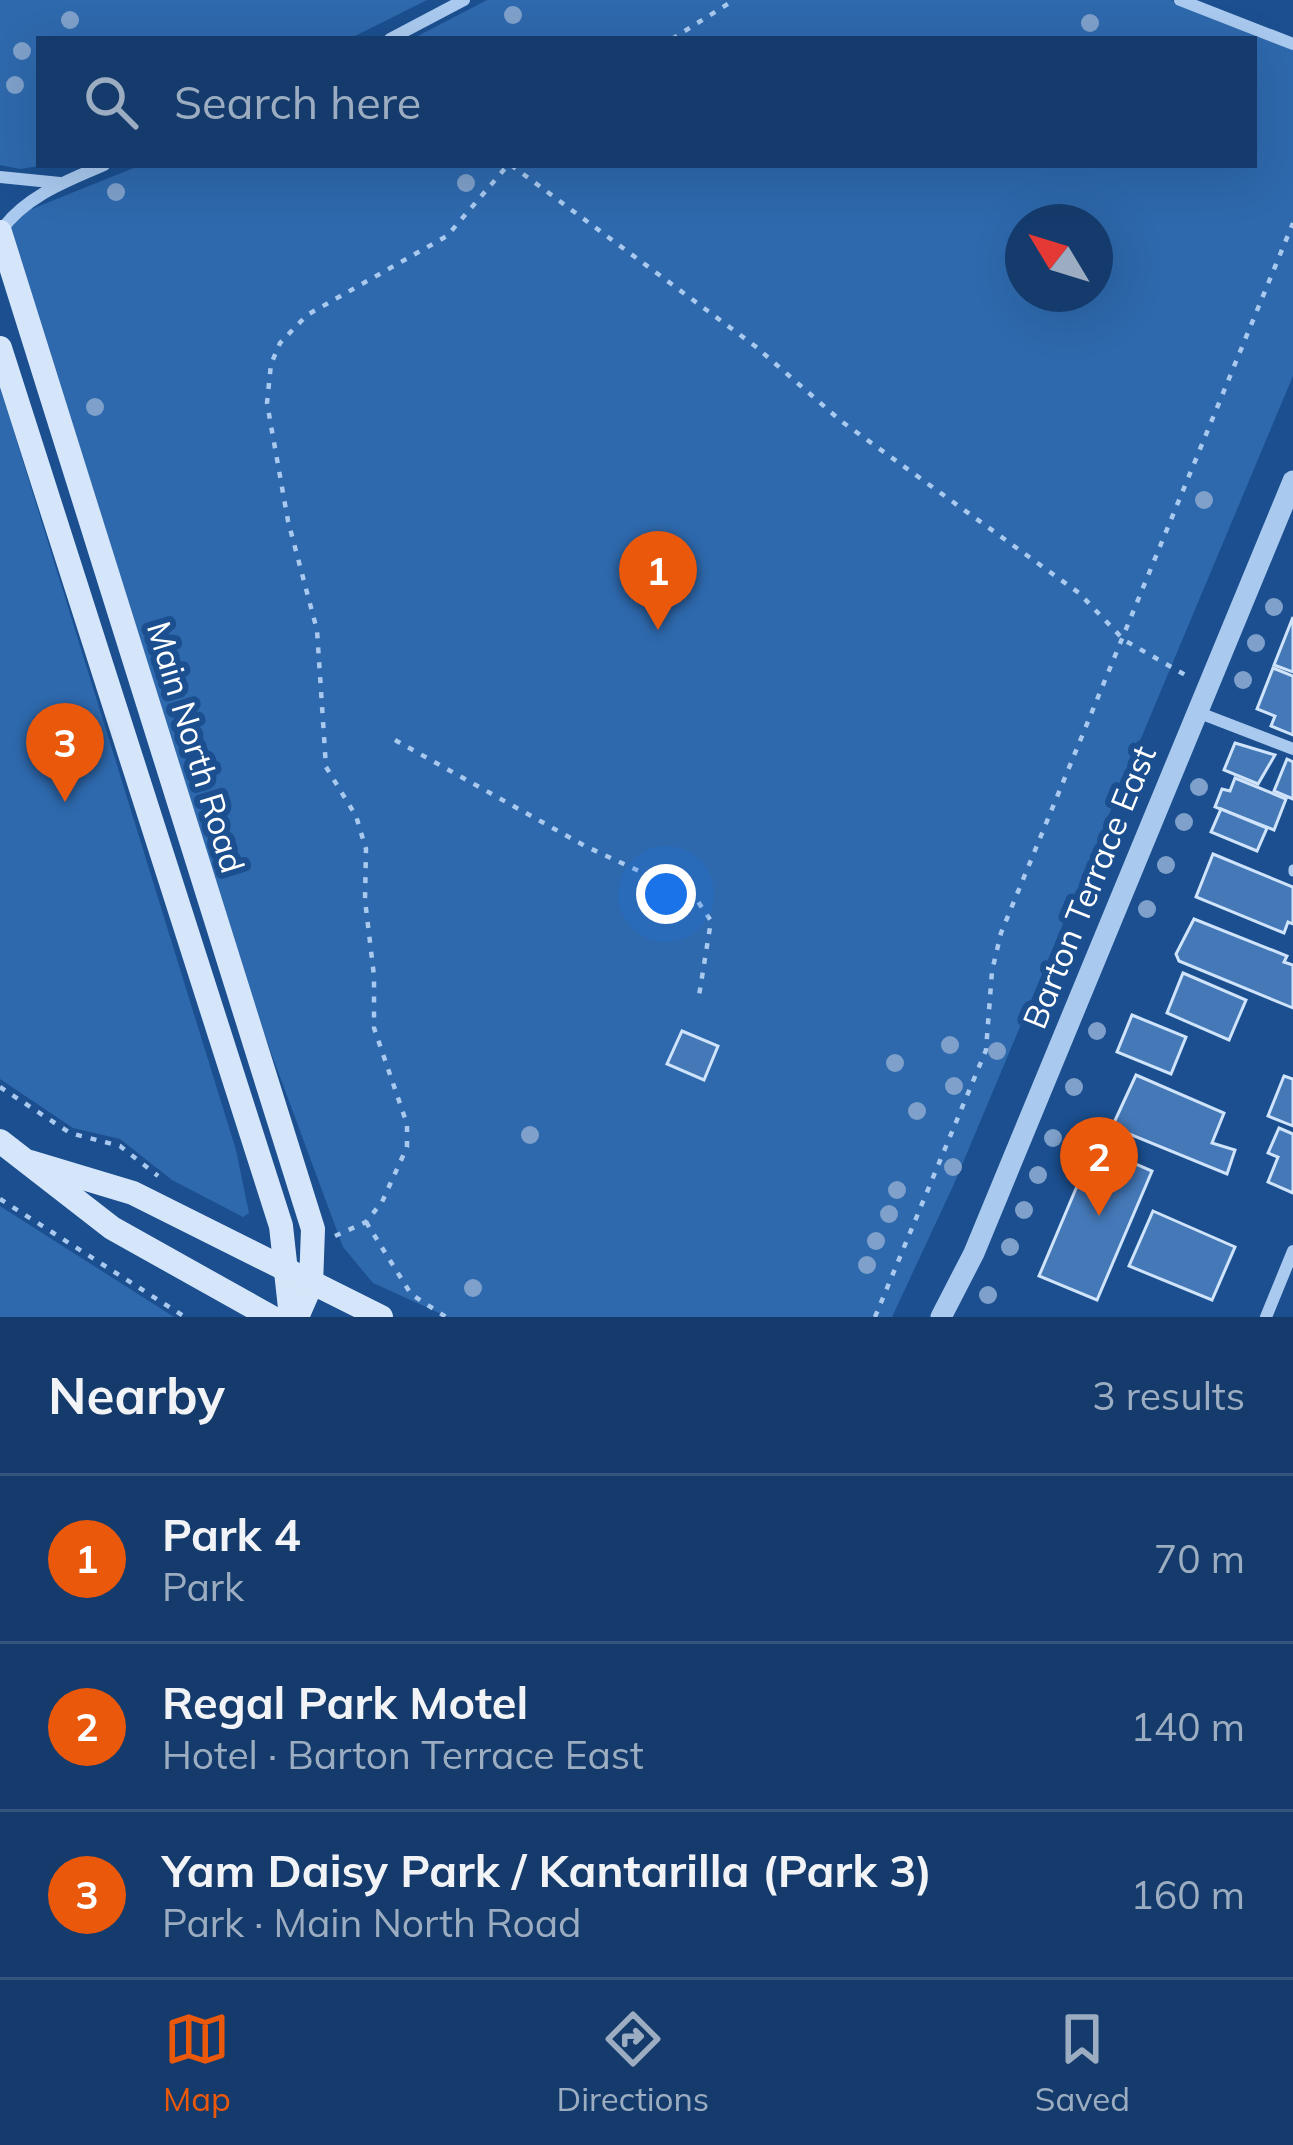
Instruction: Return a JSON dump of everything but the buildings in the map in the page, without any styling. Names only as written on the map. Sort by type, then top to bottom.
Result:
[{"type":"main road","name":"Main North Road","points":[[0,232],[313,1228],[311,1285]]},
{"type":"main road","name":"Main North Road","points":[[0,347],[280,1226],[294,1317]]},
{"type":"main road","points":[[0,1141],[112,1228],[271,1317]]},
{"type":"main road","points":[[30,1162],[133,1192],[381,1317]]},
{"type":"main road","points":[[294,1317],[311,1285]]},
{"type":"street","points":[[396,36],[464,0]]},
{"type":"street","points":[[1180,0],[1293,44]]},
{"type":"street","points":[[0,232],[14,212],[97,168]]},
{"type":"street","points":[[0,177],[62,183]]},
{"type":"street","name":"Barton Terrace East","points":[[941,1317],[974,1253],[1292,485]]},
{"type":"street","points":[[1197,712],[1293,749]]},
{"type":"street","points":[[1266,1317],[1287,1281],[1293,1251]]},
{"type":"path","points":[[677,36],[734,0]]},
{"type":"path","points":[[335,1236],[366,1222],[396,1177],[406,1147],[407,1124],[374,1028],[374,976],[364,900],[366,849],[356,816],[326,767],[317,630],[288,521],[267,383],[280,343],[291,328],[447,236],[507,168]]},
{"type":"path","points":[[514,168],[755,346],[841,422],[1079,592],[1124,640],[1207,688]]},
{"type":"path","points":[[875,1317],[986,1049],[994,956],[1001,933],[1293,223]]},
{"type":"path","points":[[395,740],[585,846],[695,897],[711,921],[698,1002]]},
{"type":"path","points":[[0,1087],[70,1133],[120,1146],[173,1188]]},
{"type":"path","points":[[0,1199],[185,1317]]},
{"type":"path","points":[[366,1222],[411,1294],[446,1317]]},
{"type":"shaded area","points":[[0,0],[427,0],[355,36],[36,36],[36,167],[0,165]]},
{"type":"shaded area","points":[[487,0],[1171,0],[1293,48],[1293,376],[954,1184],[892,1317],[448,1317],[373,1283],[343,1247],[209,885],[10,230],[17,215],[134,168],[1257,168],[1257,36],[418,36]]},
{"type":"shaded area","points":[[0,387],[236,1150],[249,1213],[243,1217],[172,1180],[120,1139],[73,1128],[0,1079]]},
{"type":"shaded area","points":[[0,1206],[174,1317],[0,1317]]},
{"type":"place","name":"Park 4","points":[[658,630]]},
{"type":"place","name":"Yam Daisy Park / Kantarilla (Park 3)","points":[[65,802]]},
{"type":"place","name":"Regal Park Motel","points":[[1099,1216]]}]
